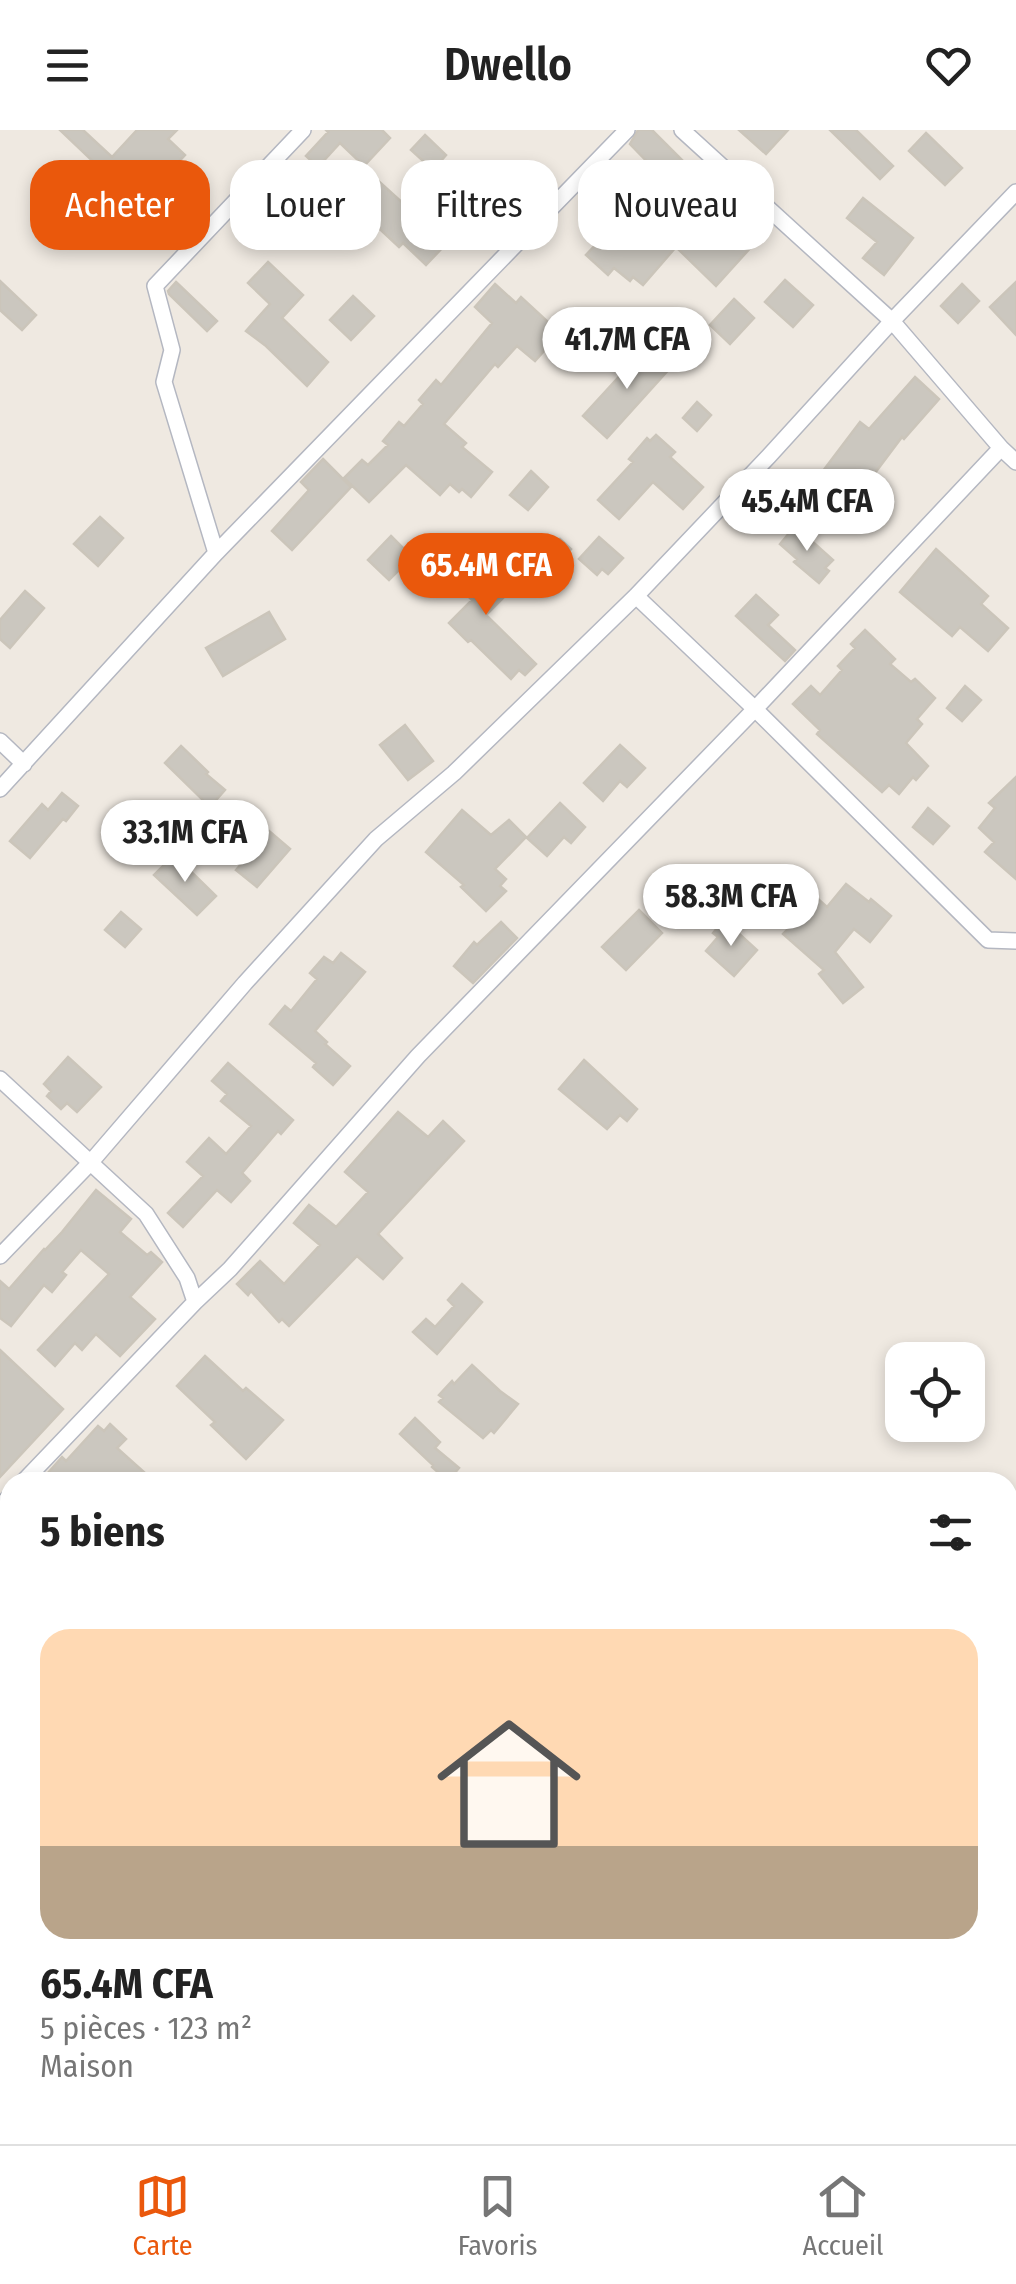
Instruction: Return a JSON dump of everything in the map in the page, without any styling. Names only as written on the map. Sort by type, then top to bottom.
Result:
[{"type":"street","points":[[216,553],[164,382],[172,350],[155,286],[303,130]]},
{"type":"street","points":[[0,789],[216,553],[627,130]]},
{"type":"street","points":[[682,130],[892,320],[1016,462]]},
{"type":"street","points":[[0,1256],[91,1162],[376,839],[454,773],[636,596],[1016,192]]},
{"type":"street","points":[[32,1472],[230,1269],[418,1056],[756,710],[1001,448]]},
{"type":"street","points":[[636,596],[988,940],[1016,941]]},
{"type":"street","points":[[0,741],[24,764]]},
{"type":"street","points":[[0,1079],[146,1214],[186,1278],[194,1302]]},
{"type":"building","points":[[60,130],[83,130],[112,157],[137,130],[177,130],[168,139],[185,155],[180,160],[92,160]]},
{"type":"building","points":[[382,130],[390,138],[370,160],[358,160],[340,143],[324,160],[310,160],[306,156],[328,132]]},
{"type":"building","points":[[638,130],[652,130],[682,160],[646,160],[630,144]]},
{"type":"building","points":[[739,130],[788,130],[766,154]]},
{"type":"building","points":[[830,130],[856,130],[893,166],[880,179]]},
{"type":"building","points":[[926,133],[962,168],[945,185],[909,151]]},
{"type":"building","points":[[425,135],[446,155],[442,160],[422,160],[411,150]]},
{"type":"building","points":[[381,183],[401,201],[399,247],[381,230]]},
{"type":"building","points":[[863,198],[913,238],[884,275],[863,258],[877,242],[847,218]]},
{"type":"building","points":[[410,250],[440,250],[426,265]]},
{"type":"building","points":[[591,250],[673,250],[643,285],[633,277],[630,281],[614,268],[608,275],[586,255]]},
{"type":"building","points":[[679,250],[748,250],[716,286]]},
{"type":"building","points":[[268,262],[303,295],[282,318],[328,362],[307,386],[246,331],[270,304],[248,283]]},
{"type":"building","points":[[785,280],[813,305],[793,327],[765,302]]},
{"type":"building","points":[[0,281],[36,315],[22,330],[0,310]]},
{"type":"building","points":[[176,282],[217,321],[207,331],[169,294]]},
{"type":"building","points":[[1016,282],[1016,335],[990,307]]},
{"type":"building","points":[[495,284],[516,303],[521,297],[560,333],[535,361],[517,346],[498,367],[495,364],[444,424],[466,443],[462,447],[492,472],[471,497],[450,484],[440,495],[406,465],[369,502],[344,478],[362,460],[368,465],[388,445],[383,441],[399,422],[404,426],[423,404],[419,400],[436,380],[441,385],[492,323],[475,307]]},
{"type":"building","points":[[962,284],[979,301],[958,323],[941,306]]},
{"type":"building","points":[[353,296],[374,316],[351,340],[330,320]]},
{"type":"building","points":[[734,299],[754,318],[730,344],[710,325]]},
{"type":"building","points":[[648,345],[671,367],[607,438],[583,416]]},
{"type":"building","points":[[915,377],[939,399],[902,437],[845,513],[831,503],[810,525],[783,499],[795,488],[804,496],[860,422],[869,429]]},
{"type":"building","points":[[697,402],[711,415],[697,431],[683,418]]},
{"type":"building","points":[[656,435],[675,452],[670,457],[703,487],[683,509],[653,482],[619,519],[598,500],[633,462],[629,459],[647,438],[650,441]]},
{"type":"building","points":[[323,459],[351,487],[292,550],[272,531],[309,490],[301,482]]},
{"type":"building","points":[[531,471],[548,487],[528,510],[510,495]]},
{"type":"building","points":[[100,517],[123,538],[98,566],[74,544]]},
{"type":"building","points":[[795,526],[833,560],[819,583],[780,544]]},
{"type":"building","points":[[391,536],[412,557],[389,580],[368,560]]},
{"type":"building","points":[[599,537],[623,558],[608,574],[602,569],[597,575],[579,559]]},
{"type":"building","points":[[560,539],[571,549],[556,566],[545,556]]},
{"type":"building","points":[[936,549],[988,596],[981,604],[1008,628],[988,651],[960,627],[952,636],[900,592]]},
{"type":"building","points":[[467,553],[508,593],[486,615],[536,664],[525,675],[519,670],[511,679],[449,623],[472,600],[446,574]]},
{"type":"building","points":[[25,591],[44,608],[10,648],[0,639],[0,620]]},
{"type":"building","points":[[756,595],[778,615],[768,625],[795,650],[785,661],[736,616]]},
{"type":"building","points":[[269,612],[285,639],[223,676],[206,648]]},
{"type":"building","points":[[865,630],[895,659],[890,664],[911,682],[915,679],[935,698],[917,719],[922,724],[906,743],[928,766],[899,794],[889,785],[882,792],[817,734],[820,730],[793,704],[811,686],[820,695],[842,670],[838,666]]},
{"type":"building","points":[[965,686],[981,700],[962,721],[947,708]]},
{"type":"building","points":[[405,725],[433,761],[408,780],[380,745]]},
{"type":"building","points":[[620,745],[645,768],[627,787],[620,781],[603,801],[584,783]]},
{"type":"building","points":[[181,746],[225,790],[210,807],[165,763]]},
{"type":"building","points":[[1016,777],[1016,879],[985,852],[994,842],[979,828],[995,808],[989,803]]},
{"type":"building","points":[[62,793],[78,806],[30,858],[10,841],[42,804],[48,810]]},
{"type":"building","points":[[560,803],[585,827],[571,843],[564,837],[547,856],[527,838]]},
{"type":"building","points":[[928,808],[949,826],[933,844],[913,827]]},
{"type":"building","points":[[462,810],[491,835],[509,820],[526,837],[495,869],[506,879],[500,886],[506,891],[486,911],[461,887],[464,885],[426,852]]},
{"type":"building","points":[[269,831],[290,849],[257,887],[236,870]]},
{"type":"building","points":[[174,855],[216,896],[197,915],[154,875]]},
{"type":"building","points":[[846,884],[891,916],[870,942],[854,929],[835,952],[863,987],[843,1003],[819,974],[824,970],[783,934],[789,928],[785,925],[807,900],[812,904],[817,898],[827,907]]},
{"type":"building","points":[[639,910],[662,933],[626,970],[602,947]]},
{"type":"building","points":[[121,912],[141,929],[125,947],[105,930]]},
{"type":"building","points":[[724,920],[757,950],[734,976],[706,951],[718,937],[713,933]]},
{"type":"building","points":[[501,922],[517,938],[473,983],[454,966],[474,942],[477,945]]},
{"type":"building","points":[[341,953],[365,972],[315,1031],[350,1066],[333,1085],[313,1067],[316,1063],[270,1024],[285,1006],[291,1011],[317,979],[310,973],[324,957],[333,963]]},
{"type":"building","points":[[68,1057],[101,1087],[77,1112],[67,1103],[61,1109],[47,1096],[51,1091],[44,1084]]},
{"type":"building","points":[[584,1060],[637,1109],[627,1121],[620,1115],[607,1129],[559,1089]]},
{"type":"building","points":[[228,1063],[293,1120],[281,1134],[278,1131],[242,1173],[250,1181],[231,1202],[217,1190],[183,1227],[168,1213],[203,1176],[187,1162],[209,1138],[226,1154],[251,1126],[221,1101],[227,1094],[212,1081]]},
{"type":"building","points":[[398,1112],[428,1137],[443,1121],[464,1141],[378,1234],[402,1258],[383,1279],[357,1256],[289,1326],[282,1319],[279,1322],[251,1291],[248,1295],[237,1284],[260,1261],[284,1284],[320,1245],[294,1223],[309,1205],[336,1227],[368,1192],[345,1172]]},
{"type":"building","points":[[96,1190],[131,1219],[120,1232],[147,1255],[151,1252],[162,1262],[130,1297],[155,1319],[120,1356],[96,1334],[82,1350],[75,1343],[55,1366],[38,1350],[109,1274],[81,1250],[62,1272],[66,1275],[52,1292],[44,1285],[11,1326],[0,1318],[0,1281],[9,1289]]},
{"type":"building","points":[[462,1284],[482,1302],[437,1354],[413,1332],[426,1319],[435,1327],[454,1306],[448,1300]]},
{"type":"building","points":[[0,1350],[63,1409],[5,1472],[0,1472]]},
{"type":"building","points":[[205,1356],[283,1420],[246,1459],[177,1386]]},
{"type":"building","points":[[472,1365],[518,1404],[494,1433],[491,1430],[483,1438],[439,1402],[443,1398],[439,1395]]},
{"type":"building","points":[[415,1418],[440,1442],[435,1448],[459,1468],[456,1472],[438,1472],[400,1434]]},
{"type":"building","points":[[110,1424],[126,1439],[117,1448],[144,1472],[49,1472],[62,1457],[66,1461],[98,1426],[104,1431]]}]
